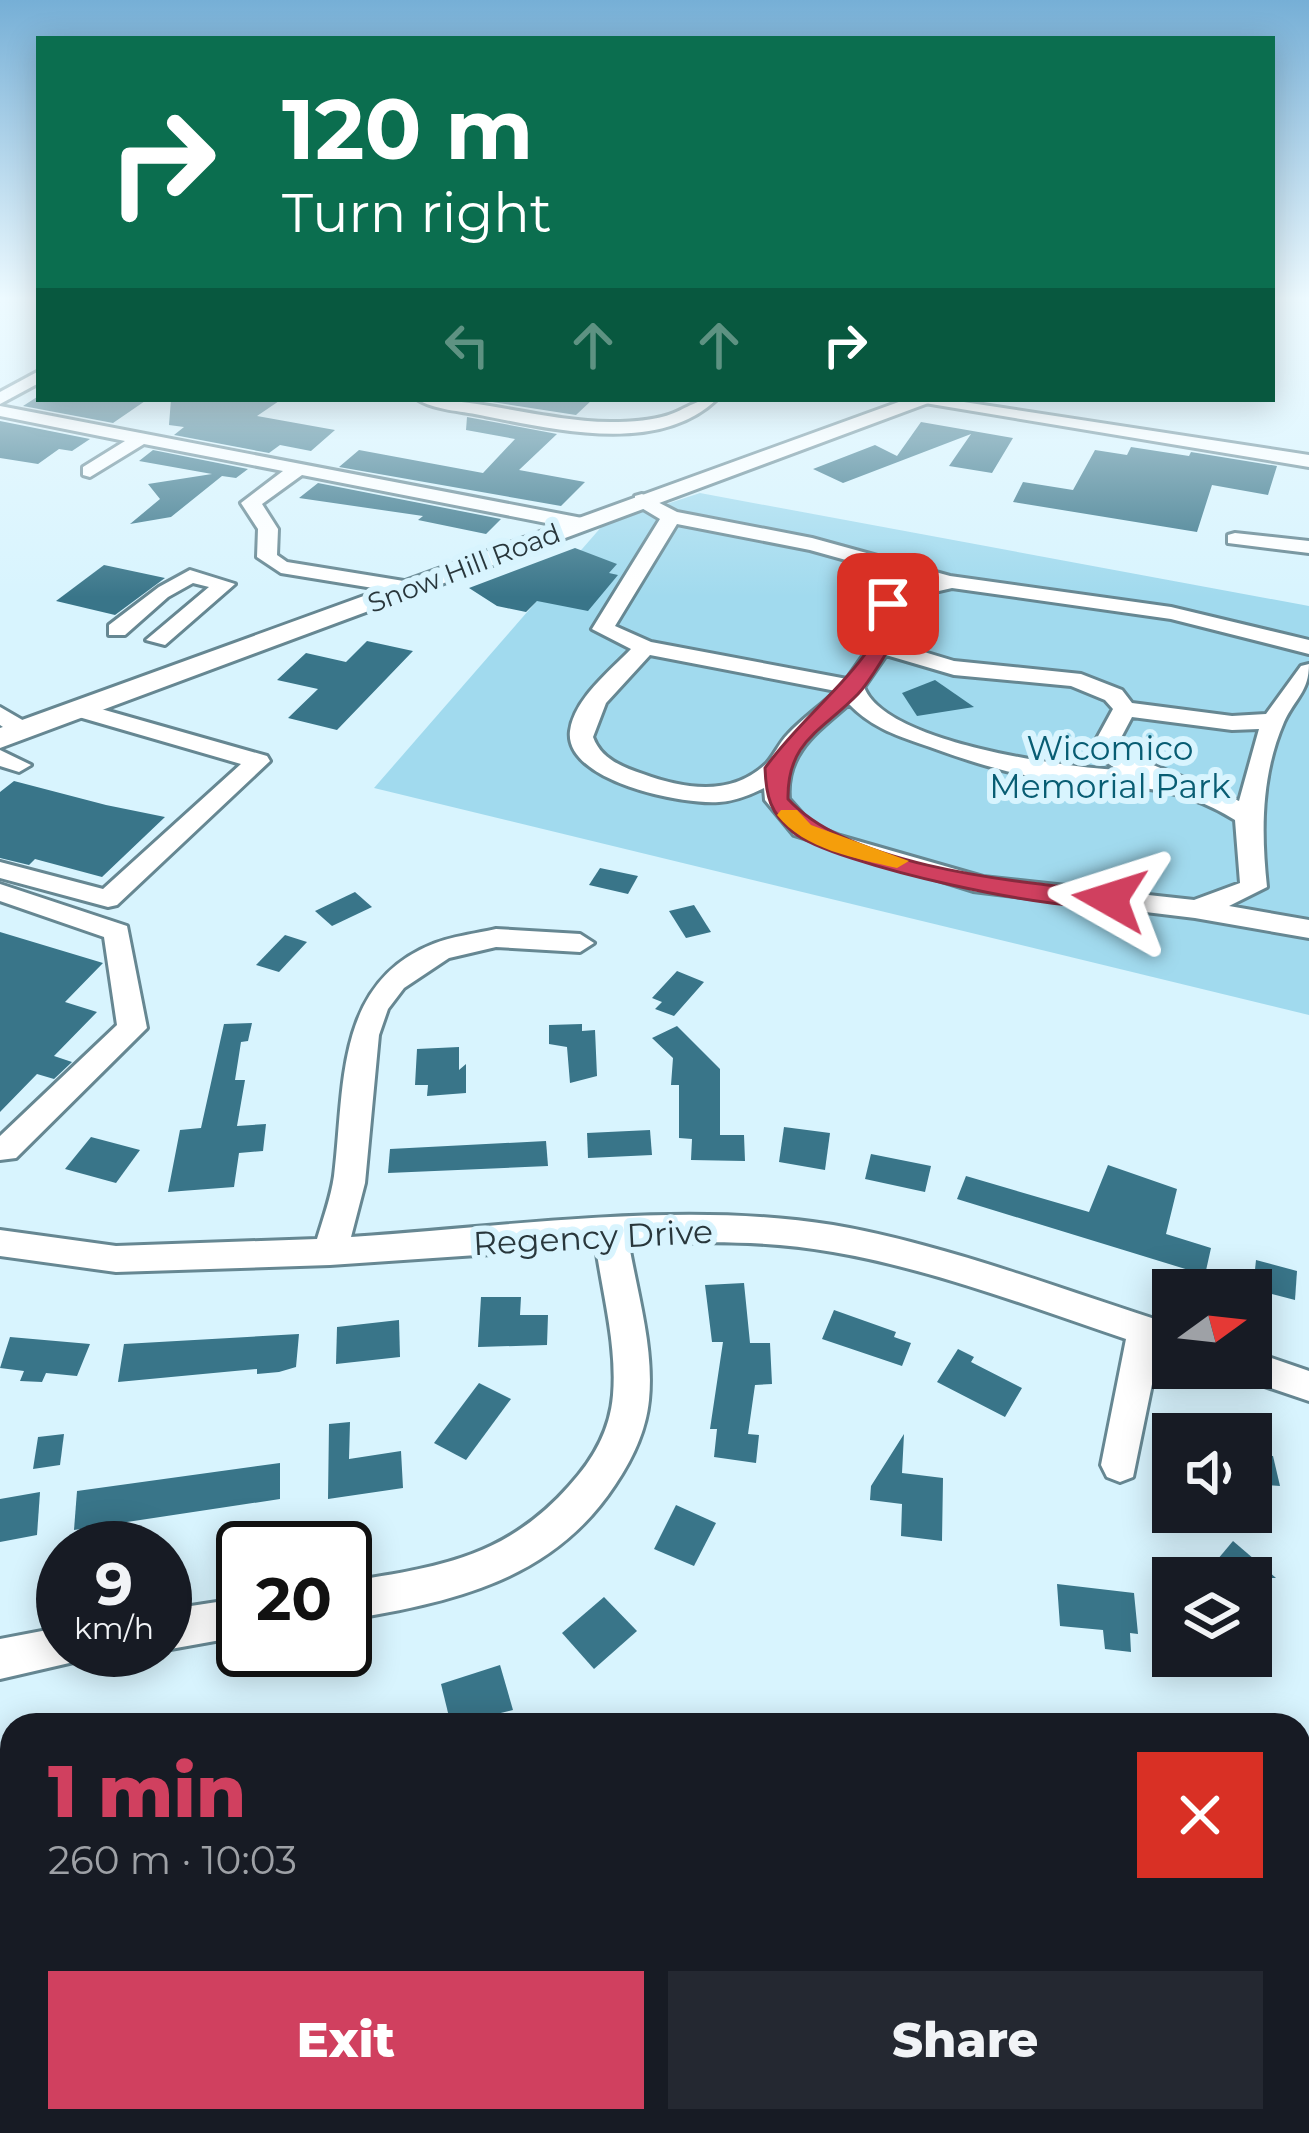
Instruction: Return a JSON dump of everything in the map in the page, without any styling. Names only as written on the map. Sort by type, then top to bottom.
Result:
[{"type":"main road","name":"Snow Hill Road","points":[[8,728],[80,710],[914,402]]},
{"type":"street","points":[[445,402],[598,427],[682,418],[704,402]]},
{"type":"street","points":[[933,402],[1309,460]]},
{"type":"street","points":[[0,411],[582,524]]},
{"type":"street","points":[[90,471],[142,438]]},
{"type":"street","points":[[300,468],[251,502],[268,530],[267,557],[280,567],[410,588]]},
{"type":"street","points":[[642,500],[671,517],[812,544],[952,582],[1171,613],[1309,646]]},
{"type":"street","points":[[671,517],[603,629],[645,647],[853,687],[867,712],[895,728],[1022,769],[1100,764],[1194,789],[1247,817]]},
{"type":"street","points":[[1234,539],[1309,547]]},
{"type":"street","points":[[645,647],[586,715],[580,739],[587,756],[618,774],[699,795],[751,786],[776,768],[804,730],[853,687],[881,646],[869,594],[847,556]]},
{"type":"street","points":[[117,630],[190,576],[225,584],[157,640]]},
{"type":"street","points":[[869,594],[952,582]]},
{"type":"street","points":[[881,646],[958,669],[1074,680],[1104,690],[1125,709],[1232,723],[1273,721]]},
{"type":"street","points":[[1306,927],[1254,887],[1247,817],[1273,721],[1309,671]]},
{"type":"street","points":[[1100,764],[1125,709]]},
{"type":"street","points":[[0,870],[108,899],[258,761],[80,710]]},
{"type":"street","points":[[776,768],[777,800],[803,830]]},
{"type":"street","points":[[718,795],[803,830],[982,885],[1196,909],[1306,927]]},
{"type":"street","points":[[1196,909],[1254,887]]},
{"type":"street","points":[[0,892],[117,932],[132,1028],[5,1150],[0,1148]]},
{"type":"street","points":[[330,1252],[349,1183],[364,1035],[374,1007],[394,981],[440,951],[496,938],[580,943]]},
{"type":"street","name":"Regency Drive","points":[[0,1243],[116,1259],[330,1252],[693,1228],[836,1239],[1152,1333]]},
{"type":"street","points":[[372,1597],[440,1587],[511,1563],[566,1521],[620,1449],[632,1384],[611,1234]]},
{"type":"street","points":[[1120,1465],[1152,1358]]},
{"type":"street","points":[[1272,1373],[1309,1386]]},
{"type":"street","points":[[0,1659],[36,1652]]},
{"type":"green space","name":"Wicomico Memorial Park","points":[[700,493],[1309,606],[1309,1015],[374,788],[603,525]]},
{"type":"building","points":[[35,399],[144,402],[113,423],[23,406]]},
{"type":"building","points":[[171,402],[278,402],[257,416],[335,430],[311,451],[280,445],[269,453],[174,435],[184,427],[169,425]]},
{"type":"building","points":[[492,402],[590,402],[576,415]]},
{"type":"building","points":[[467,417],[557,434],[519,470],[585,482],[561,506],[339,467],[359,450],[483,473],[515,439],[466,430]]},
{"type":"building","points":[[0,421],[90,439],[72,451],[59,449],[38,464],[0,458]]},
{"type":"building","points":[[921,422],[1013,438],[992,473],[949,466],[971,434],[843,483],[813,469],[875,445],[897,456]]},
{"type":"building","points":[[1131,447],[1277,466],[1268,495],[1212,485],[1197,532],[1013,502],[1023,482],[1073,490],[1095,450],[1127,455]]},
{"type":"building","points":[[153,450],[248,469],[236,478],[222,476],[171,517],[130,524],[160,499],[148,484],[212,474],[139,461]]},
{"type":"building","points":[[318,483],[501,519],[486,534],[418,520],[423,516],[299,498]]},
{"type":"building","points":[[575,548],[617,564],[609,573],[618,575],[588,611],[537,601],[526,612],[497,606],[469,588]]},
{"type":"building","points":[[104,565],[165,578],[115,615],[56,601]]},
{"type":"building","points":[[367,641],[413,651],[337,730],[288,718],[318,689],[277,680],[306,653],[346,662]]},
{"type":"building","points":[[935,680],[974,707],[917,716],[902,693]]},
{"type":"building","points":[[14,781],[165,817],[102,877],[35,859],[29,865],[0,858],[0,792]]},
{"type":"building","points":[[600,868],[638,876],[628,894],[589,885]]},
{"type":"building","points":[[355,892],[372,907],[332,926],[315,911]]},
{"type":"building","points":[[694,905],[711,932],[686,938],[669,911]]},
{"type":"building","points":[[0,932],[103,963],[65,1002],[97,1012],[54,1056],[72,1062],[54,1079],[37,1074],[0,1112]]},
{"type":"building","points":[[285,935],[307,942],[279,972],[256,965]]},
{"type":"building","points":[[677,971],[704,982],[674,1016],[655,1009],[662,1002],[652,998]]},
{"type":"building","points":[[252,1023],[248,1041],[241,1042],[235,1080],[245,1080],[237,1126],[266,1124],[263,1151],[239,1153],[234,1187],[168,1192],[180,1130],[201,1128],[224,1024]]},
{"type":"building","points":[[582,1024],[582,1031],[595,1030],[597,1076],[570,1083],[567,1047],[549,1044],[549,1025]]},
{"type":"building","points":[[677,1026],[720,1069],[720,1135],[744,1135],[745,1161],[691,1160],[692,1139],[679,1138],[679,1085],[671,1085],[673,1058],[652,1038]]},
{"type":"building","points":[[459,1047],[459,1070],[466,1064],[466,1093],[427,1096],[428,1085],[415,1085],[417,1049]]},
{"type":"building","points":[[784,1127],[830,1133],[825,1170],[779,1162]]},
{"type":"building","points":[[650,1130],[652,1155],[588,1158],[587,1133]]},
{"type":"building","points":[[91,1137],[140,1150],[116,1183],[65,1169]]},
{"type":"building","points":[[546,1141],[548,1166],[388,1173],[390,1149]]},
{"type":"building","points":[[871,1154],[931,1166],[925,1192],[865,1179]]},
{"type":"building","points":[[1108,1165],[1177,1189],[1166,1234],[1211,1248],[1206,1269],[1185,1269],[957,1199],[966,1176],[1089,1212]]},
{"type":"building","points":[[1256,1260],[1297,1271],[1295,1300],[1272,1294],[1272,1269],[1255,1269]]},
{"type":"building","points":[[744,1283],[750,1343],[770,1343],[772,1384],[755,1385],[748,1434],[759,1435],[756,1463],[714,1457],[717,1429],[710,1429],[723,1342],[712,1342],[705,1285]]},
{"type":"building","points":[[481,1297],[521,1297],[520,1315],[548,1315],[547,1345],[478,1347]]},
{"type":"building","points":[[834,1310],[896,1332],[894,1337],[911,1343],[902,1366],[822,1339]]},
{"type":"building","points":[[399,1320],[400,1357],[336,1364],[337,1327]]},
{"type":"building","points":[[299,1334],[296,1367],[279,1372],[257,1374],[257,1369],[118,1382],[124,1344]]},
{"type":"building","points":[[10,1337],[90,1344],[77,1376],[46,1373],[42,1382],[20,1381],[24,1371],[0,1368]]},
{"type":"building","points":[[958,1349],[974,1357],[971,1362],[1022,1388],[1005,1417],[937,1382]]},
{"type":"building","points":[[479,1383],[511,1399],[466,1460],[434,1443]]},
{"type":"building","points":[[350,1422],[349,1459],[401,1451],[403,1488],[328,1499],[329,1424]]},
{"type":"building","points":[[64,1434],[60,1465],[33,1469],[38,1437]]},
{"type":"building","points":[[904,1434],[902,1473],[943,1478],[942,1541],[901,1536],[902,1504],[870,1500],[871,1486]]},
{"type":"building","points":[[1272,1456],[1273,1456],[1280,1486],[1272,1485]]},
{"type":"building","points":[[280,1463],[280,1499],[134,1521],[75,1521],[77,1491]]},
{"type":"building","points":[[40,1492],[36,1535],[0,1542],[0,1499]]},
{"type":"building","points":[[676,1505],[716,1523],[694,1566],[654,1549]]},
{"type":"building","points":[[1233,1541],[1252,1557],[1220,1557]]},
{"type":"building","points":[[1057,1584],[1134,1593],[1138,1634],[1130,1633],[1131,1652],[1105,1649],[1103,1630],[1060,1626]]},
{"type":"building","points":[[604,1597],[637,1631],[594,1669],[562,1633]]},
{"type":"building","points":[[500,1665],[513,1710],[448,1713],[441,1684]]},
{"type":"slow traffic","points":[[789,815],[803,830],[831,842],[897,861]]},
{"type":"route","points":[[888,604],[876,613],[881,646],[853,687],[804,730],[776,768],[774,786],[785,811],[803,830],[831,842],[982,885],[1110,899]]}]
